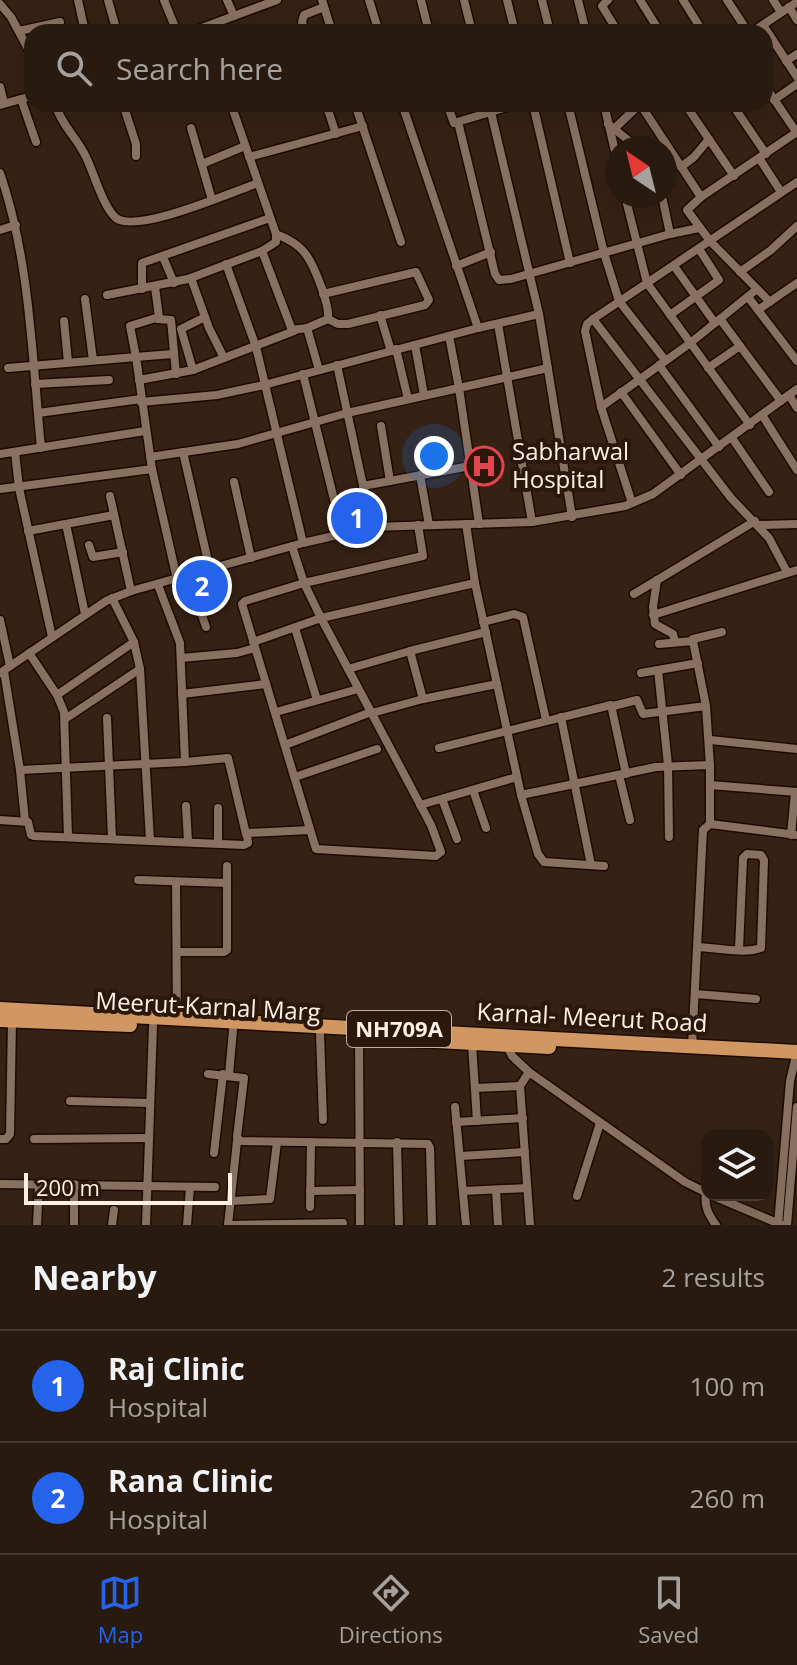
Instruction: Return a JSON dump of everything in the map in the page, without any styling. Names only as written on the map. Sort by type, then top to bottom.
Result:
[{"type":"highway","name":"Karnal- Meerut Road","points":[[0,1009],[507,1041],[692,1046],[797,1056]]},
{"type":"highway","name":"Meerut-Karnal Marg","points":[[6,1021],[797,1056]]},
{"type":"street","points":[[78,0],[83,24]]},
{"type":"street","points":[[108,0],[115,24]]},
{"type":"street","points":[[164,0],[174,24]]},
{"type":"street","points":[[227,0],[234,16]]},
{"type":"street","points":[[217,24],[275,0]]},
{"type":"street","points":[[369,0],[376,24]]},
{"type":"street","points":[[421,0],[427,24]]},
{"type":"street","points":[[464,0],[470,24]]},
{"type":"street","points":[[507,0],[513,24]]},
{"type":"street","points":[[542,0],[548,24]]},
{"type":"street","points":[[578,0],[584,24]]},
{"type":"street","points":[[608,0],[602,6],[613,24]]},
{"type":"street","points":[[640,0],[655,24]]},
{"type":"street","points":[[683,0],[698,24]]},
{"type":"street","points":[[727,0],[744,24]]},
{"type":"street","points":[[773,0],[789,7],[797,20]]},
{"type":"street","points":[[303,24],[304,15],[323,3],[330,24]]},
{"type":"street","points":[[0,4],[24,41]]},
{"type":"street","points":[[764,24],[789,7]]},
{"type":"street","points":[[0,21],[11,17]]},
{"type":"street","points":[[51,24],[60,22]]},
{"type":"street","points":[[19,31],[24,30]]},
{"type":"street","points":[[773,41],[797,77]]},
{"type":"street","points":[[786,61],[797,54]]},
{"type":"street","points":[[770,302],[710,241],[687,210],[701,197],[797,133],[774,100],[797,84]]},
{"type":"street","points":[[0,87],[2,104],[24,98]]},
{"type":"street","points":[[21,99],[24,108]]},
{"type":"street","points":[[26,112],[36,142]]},
{"type":"street","points":[[58,112],[62,124],[86,157],[109,209],[119,220],[129,223],[190,209],[258,183]]},
{"type":"street","points":[[126,112],[136,144],[136,156]]},
{"type":"street","points":[[107,295],[191,278],[262,251],[276,242],[276,234],[234,112]]},
{"type":"street","points":[[329,112],[336,134]]},
{"type":"street","points":[[358,112],[401,242]]},
{"type":"street","points":[[405,112],[478,328]]},
{"type":"street","points":[[449,112],[452,121],[458,122],[481,112]]},
{"type":"street","points":[[491,112],[539,314],[572,517]]},
{"type":"street","points":[[535,112],[570,263]]},
{"type":"street","points":[[570,112],[604,253],[619,301],[719,447]]},
{"type":"street","points":[[607,112],[613,136]]},
{"type":"street","points":[[612,126],[630,112]]},
{"type":"street","points":[[644,112],[657,136]]},
{"type":"street","points":[[690,112],[734,176]]},
{"type":"street","points":[[737,112],[781,192]]},
{"type":"street","points":[[458,122],[499,280],[699,228]]},
{"type":"street","points":[[249,157],[363,126]]},
{"type":"street","points":[[612,126],[624,136]]},
{"type":"street","points":[[191,128],[212,200]]},
{"type":"street","points":[[681,167],[709,139]]},
{"type":"street","points":[[202,164],[245,146]]},
{"type":"street","points":[[677,164],[701,197]]},
{"type":"street","points":[[0,173],[16,225],[41,448]]},
{"type":"street","points":[[632,503],[601,407],[585,327],[619,301],[796,184]]},
{"type":"street","points":[[628,208],[647,283],[750,425]]},
{"type":"street","points":[[665,208],[670,234]]},
{"type":"street","points":[[142,289],[141,265],[270,218]]},
{"type":"street","points":[[0,230],[16,225]]},
{"type":"street","points":[[740,272],[797,226]]},
{"type":"street","points":[[276,234],[304,251],[323,294],[328,319]]},
{"type":"street","points":[[670,315],[719,280],[699,249]]},
{"type":"street","points":[[262,251],[294,331]]},
{"type":"street","points":[[456,266],[491,252]]},
{"type":"street","points":[[163,257],[174,283]]},
{"type":"street","points":[[226,264],[256,347],[303,543]]},
{"type":"street","points":[[674,266],[696,296],[789,395],[797,408]]},
{"type":"street","points":[[139,380],[193,370],[328,319],[338,324],[348,324],[427,304],[429,300],[418,272],[413,271],[323,294]]},
{"type":"street","points":[[191,278],[224,358]]},
{"type":"street","points":[[758,310],[797,283]]},
{"type":"street","points":[[155,287],[158,319]]},
{"type":"street","points":[[601,407],[689,344],[757,289]]},
{"type":"street","points":[[748,297],[797,361]]},
{"type":"street","points":[[85,299],[93,360]]},
{"type":"street","points":[[38,413],[141,400],[217,395],[539,314]]},
{"type":"street","points":[[380,315],[408,399]]},
{"type":"street","points":[[193,370],[181,329],[205,317]]},
{"type":"street","points":[[176,374],[170,318],[130,326],[152,469],[177,579]]},
{"type":"street","points":[[593,319],[731,498],[757,523],[792,571],[653,615]]},
{"type":"street","points":[[64,321],[68,362]]},
{"type":"street","points":[[498,324],[532,522]]},
{"type":"street","points":[[307,328],[319,370]]},
{"type":"street","points":[[449,336],[479,524]]},
{"type":"street","points":[[415,345],[424,395]]},
{"type":"street","points":[[708,368],[740,346]]},
{"type":"street","points":[[8,368],[172,354]]},
{"type":"street","points":[[337,365],[372,527]]},
{"type":"street","points":[[150,457],[238,444],[347,413],[548,368]]},
{"type":"street","points":[[303,374],[342,532]]},
{"type":"street","points":[[35,384],[109,380]]},
{"type":"street","points":[[621,392],[681,475]]},
{"type":"street","points":[[5,670],[112,598],[342,532],[372,527],[532,522],[572,517],[632,503],[653,494],[681,475],[789,395]]},
{"type":"street","points":[[762,415],[797,470]]},
{"type":"street","points":[[381,426],[390,481]]},
{"type":"street","points":[[0,454],[145,431]]},
{"type":"street","points":[[732,438],[769,492]]},
{"type":"street","points":[[15,452],[19,488],[52,637]]},
{"type":"street","points":[[183,452],[210,570]]},
{"type":"street","points":[[363,486],[470,466]]},
{"type":"street","points":[[0,489],[152,469]]},
{"type":"street","points":[[420,475],[429,525]]},
{"type":"street","points":[[234,482],[251,558]]},
{"type":"street","points":[[110,496],[131,591]]},
{"type":"street","points":[[28,531],[114,515]]},
{"type":"street","points":[[634,594],[757,523],[797,524]]},
{"type":"street","points":[[66,524],[85,614]]},
{"type":"street","points":[[466,524],[483,622],[521,795],[538,854],[544,862],[604,866]]},
{"type":"street","points":[[292,546],[304,583],[321,618],[440,846],[441,852],[436,856],[319,850],[314,846],[242,602],[304,583],[423,556],[418,525]]},
{"type":"street","points":[[89,545],[93,557],[123,552]]},
{"type":"street","points":[[188,575],[206,627]]},
{"type":"street","points":[[657,580],[653,615],[657,627],[673,634],[675,642]]},
{"type":"street","points":[[181,658],[237,653],[321,618],[475,583]]},
{"type":"street","points":[[158,585],[178,634],[185,762]]},
{"type":"street","points":[[112,598],[134,642],[140,669],[150,840]]},
{"type":"street","points":[[483,622],[514,614],[523,617],[546,720]]},
{"type":"street","points":[[0,620],[25,821]]},
{"type":"street","points":[[295,628],[317,700]]},
{"type":"street","points":[[348,669],[486,632]]},
{"type":"street","points":[[659,644],[722,632]]},
{"type":"street","points":[[693,639],[710,740],[710,824]]},
{"type":"street","points":[[57,695],[134,642]]},
{"type":"street","points":[[410,651],[423,699]]},
{"type":"street","points":[[29,653],[57,695],[65,719],[68,837]]},
{"type":"street","points":[[641,673],[698,663]]},
{"type":"street","points":[[65,719],[140,669]]},
{"type":"street","points":[[658,670],[668,765],[669,837]]},
{"type":"street","points":[[182,694],[266,684]]},
{"type":"street","points":[[285,745],[371,713],[497,684]]},
{"type":"street","points":[[276,712],[358,689]]},
{"type":"street","points":[[439,748],[637,700],[642,714],[706,706]]},
{"type":"street","points":[[613,706],[630,820]]},
{"type":"street","points":[[561,717],[591,865]]},
{"type":"street","points":[[107,718],[112,838]]},
{"type":"street","points":[[710,740],[797,749]]},
{"type":"street","points":[[295,777],[377,749]]},
{"type":"street","points":[[0,820],[25,821],[29,823],[32,835],[247,845],[228,758],[20,770]]},
{"type":"street","points":[[521,795],[668,765],[710,766]]},
{"type":"street","points":[[420,805],[517,777]]},
{"type":"street","points":[[692,1046],[703,830],[710,824],[794,835],[796,792],[710,785]]},
{"type":"street","points":[[473,790],[486,828]]},
{"type":"street","points":[[442,799],[457,839]]},
{"type":"street","points":[[186,806],[188,842]]},
{"type":"street","points":[[218,808],[218,843]]},
{"type":"street","points":[[246,834],[310,830]]},
{"type":"street","points":[[698,947],[757,950],[761,948],[764,860],[761,855],[747,854],[743,858],[739,949]]},
{"type":"street","points":[[177,952],[227,950],[227,866]]},
{"type":"street","points":[[138,880],[227,883]]},
{"type":"street","points":[[176,882],[177,1018]]},
{"type":"street","points":[[696,994],[756,999]]},
{"type":"street","points":[[0,1139],[6,1139],[10,1134],[6,1021]]},
{"type":"street","points":[[146,1225],[153,1026]]},
{"type":"street","points":[[214,1153],[233,1030]]},
{"type":"street","points":[[320,1034],[323,1120]]},
{"type":"street","points":[[359,1036],[360,1225]]},
{"type":"street","points":[[507,1041],[529,1072],[701,1189]]},
{"type":"street","points":[[472,1044],[477,1121]]},
{"type":"street","points":[[781,1224],[790,1081],[797,1056]]},
{"type":"street","points":[[529,1072],[520,1086],[530,1225]]},
{"type":"street","points":[[208,1074],[242,1076],[245,1080],[228,1225],[343,1223]]},
{"type":"street","points":[[475,1088],[520,1086]]},
{"type":"street","points":[[70,1101],[150,1103]]},
{"type":"street","points":[[455,1107],[466,1225]]},
{"type":"street","points":[[781,1224],[797,1107]]},
{"type":"street","points":[[456,1122],[523,1118]]},
{"type":"street","points":[[577,1196],[600,1123]]},
{"type":"street","points":[[34,1139],[148,1138]]},
{"type":"street","points":[[216,1141],[397,1142],[430,1146],[432,1225]]},
{"type":"street","points":[[231,1201],[270,1199],[277,1142]]},
{"type":"street","points":[[310,1207],[311,1142]]},
{"type":"street","points":[[397,1142],[399,1225]]},
{"type":"street","points":[[460,1156],[525,1152]]},
{"type":"street","points":[[0,1184],[215,1187]]},
{"type":"street","points":[[37,1225],[39,1184]]},
{"type":"street","points":[[74,1184],[74,1225]]},
{"type":"street","points":[[187,1225],[190,1187]]},
{"type":"street","points":[[463,1191],[527,1188]]},
{"type":"street","points":[[310,1191],[360,1190]]},
{"type":"street","points":[[496,1190],[498,1225]]},
{"type":"street","points":[[705,1201],[716,1225]]},
{"type":"street","points":[[725,1201],[781,1224]]},
{"type":"street","points":[[112,1225],[114,1210]]},
{"type":"place","name":"Sabharwal Hospital","points":[[484,466]]},
{"type":"place","name":"Raj Clinic","points":[[357,518]]},
{"type":"place","name":"Rana Clinic","points":[[202,586]]}]
